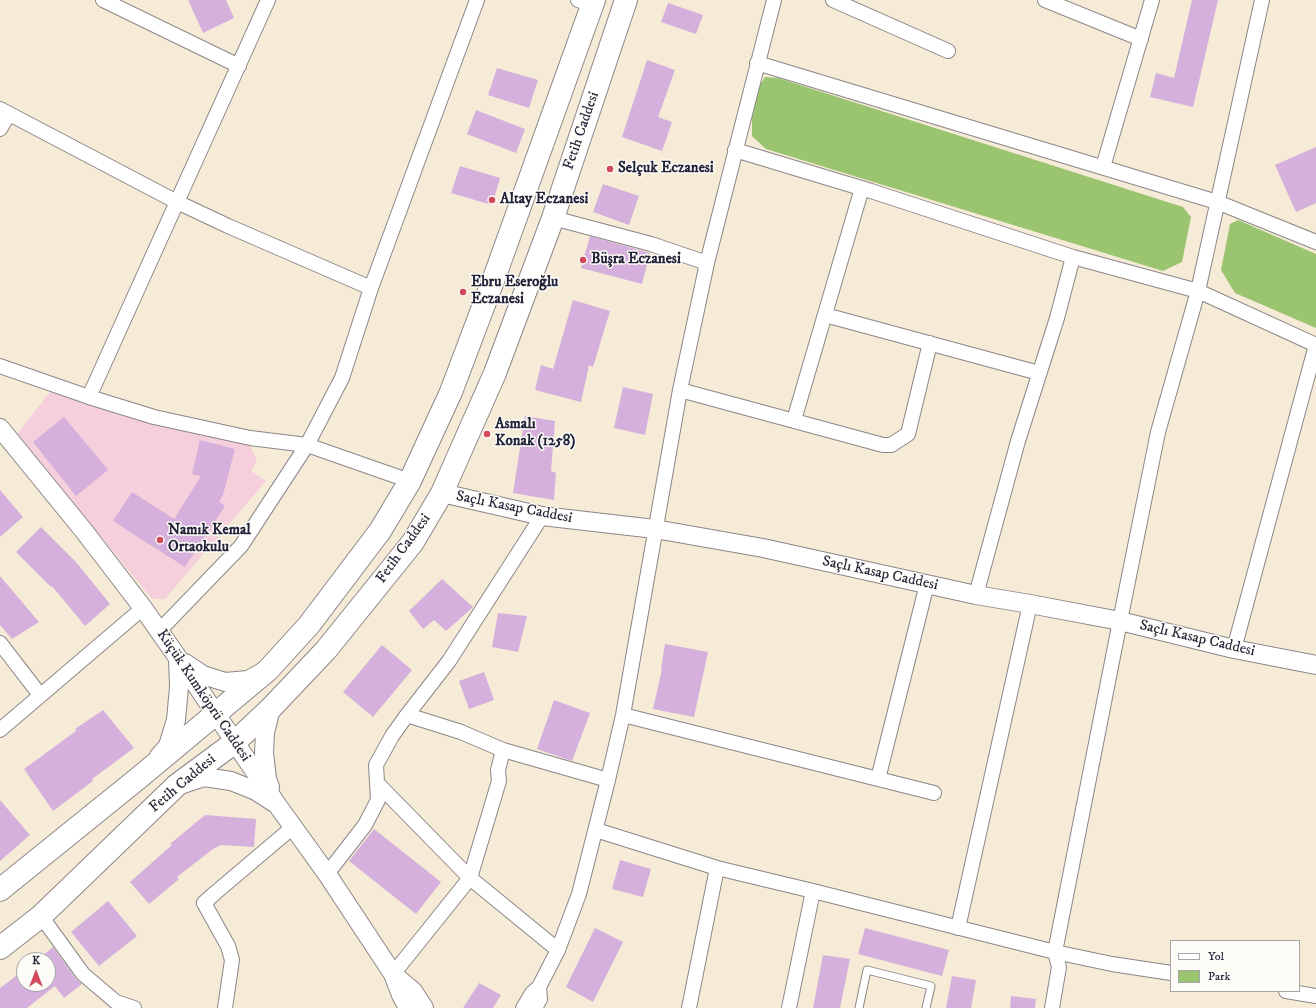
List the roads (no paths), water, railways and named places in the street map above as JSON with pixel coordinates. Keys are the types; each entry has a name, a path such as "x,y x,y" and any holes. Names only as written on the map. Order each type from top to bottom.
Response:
{"main road":[{"name":"Fetih Caddesi","path":"0,948 41,916 177,785 235,742 271,708 326,650 413,542 442,494 495,373 553,218 626,0"},
{"name":"Fetih Caddesi","path":"0,890 141,776 268,670 309,624 380,531 410,481 451,392 497,270 588,2"}],"street":[{"path":"103,0 239,66"},
{"path":"89,397 268,0"},
{"path":"159,631 241,546 307,444 342,378 371,288 477,0"},
{"path":"535,1008 540,999 540,987 558,950 579,894 608,780 623,715 680,390 707,263 774,0"},
{"path":"833,0 948,51"},
{"path":"1045,0 1141,40"},
{"path":"1103,167 1152,0"},
{"path":"1052,1008 1059,967 1055,952 1158,432 1198,291 1262,0"},
{"path":"757,63 1217,202 1316,242"},
{"path":"0,129 4,111 177,202 228,226 371,288"},
{"path":"735,150 862,188 1073,257 1198,291 1316,345 1234,649"},
{"path":"794,420 862,188"},
{"path":"553,218 651,244 707,263"},
{"path":"976,594 1018,441 1057,318 1073,257"},
{"path":"825,315 1039,373"},
{"path":"680,390 883,445 891,445 908,434 930,343"},
{"path":"0,366 89,397 154,417 250,438 307,444 410,481"},
{"name":"Küçük Kumköprü Caddesi","path":"0,428 84,531 143,608 278,806 327,874 393,974"},
{"name":"Saçlı Kasap Caddesi","path":"442,494 542,516 655,529 763,548 927,584 1120,621 1234,649 1316,665"},
{"path":"327,874 365,825 378,800 376,765 392,736 449,661 542,516"},
{"path":"878,779 927,584"},
{"path":"958,928 1030,604"},
{"path":"0,730 143,608"},
{"path":"0,643 40,695"},
{"path":"178,658 204,675 225,682 248,680 268,670"},
{"path":"141,776 168,746 176,720 178,658"},
{"path":"271,708 265,733 264,753 267,779 278,806"},
{"path":"408,715 461,732 504,750 608,780"},
{"path":"623,715 724,739 934,793"},
{"path":"393,974 470,878 499,781 498,770 504,750"},
{"path":"177,785 204,778 231,781 256,791 278,806"},
{"path":"377,783 470,878 558,950"},
{"path":"225,1008 232,960 228,946 204,903 293,827"},
{"path":"596,830 717,868 958,928 1055,952 1112,964 1170,973"},
{"path":"689,1008 717,868"},
{"path":"789,1008 813,891"},
{"path":"41,916 83,974 116,1002 134,1008"},
{"path":"393,974 408,1008"},
{"path":"393,974 413,991 424,1008"},
{"path":"523,1008 532,993 540,987"},
{"path":"1292,992 1316,996 1315,1008"}],"lane":[{"path":"859,1008 867,970 931,986 926,1008"}],"place":[{"name":"Selçuk Eczanesi","path":"610,169"},
{"name":"Altay Eczanesi","path":"492,200"},
{"name":"Büşra Eczanesi","path":"583,260"},
{"name":"Ebru Eseroğlu Eczanesi","path":"463,292"},
{"name":"Asmalı Konak (1258)","path":"487,434"},
{"name":"Namık Kemal Ortaokulu","path":"160,540"}]}
